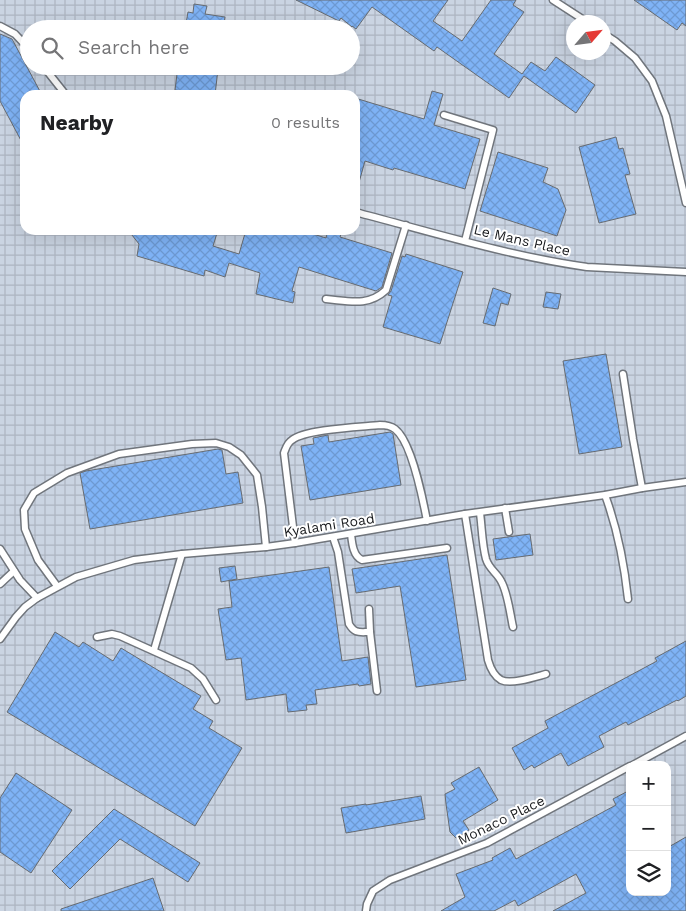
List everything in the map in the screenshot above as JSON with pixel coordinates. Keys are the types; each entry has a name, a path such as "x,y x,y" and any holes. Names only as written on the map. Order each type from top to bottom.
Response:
{"lane":[{"path":"553,0 576,15"},
{"path":"0,26 15,34 20,39"},
{"path":"611,38 635,58 652,81 666,116 686,204"},
{"path":"50,75 62,90"},
{"path":"444,115 492,130 465,241"},
{"name":"Le Mans Place","path":"360,213 465,241 572,265 686,272"},
{"path":"326,299 360,302 374,299 383,293 386,290 406,225"},
{"path":"624,374 632,439 642,488"},
{"path":"295,543 284,453 291,440 306,434 380,425 394,428 406,443 420,484 427,522"},
{"path":"57,586 38,560 25,529 24,510 34,493 67,473 119,454 192,444 216,443 229,447 241,454 257,475 266,547"},
{"name":"Kyalami Road","path":"0,639 24,607 57,586 76,577 134,560 295,543 465,514 686,482"},
{"path":"605,495 621,547 628,599"},
{"path":"505,508 508,532"},
{"path":"480,513 486,559 505,589 512,627"},
{"path":"465,514 491,669 502,681 512,682 546,674"},
{"path":"351,534 356,556 362,560 447,548"},
{"path":"333,537 338,552 349,624 356,632 370,632"},
{"path":"0,549 20,580 37,598"},
{"path":"154,650 182,554"},
{"path":"0,584 14,571"},
{"path":"369,609 377,691"},
{"path":"97,637 112,634 120,636 191,668 203,679 216,700"},
{"name":"Monaco Place","path":"640,761 686,736"},
{"name":"Monaco Place","path":"366,911 373,891 390,880 487,843 626,769"}],"shaded area":[{"path":"0,0 686,0 686,911 0,911"}],"building":[{"path":"296,0 448,0 433,21 462,41 491,0 516,0 513,5 524,12 494,54 522,74 531,62 545,71 556,57 595,85 576,113 524,76 509,98 437,47 434,51 372,7 360,24 360,20 343,20 341,18 337,20"},
{"path":"634,0 686,0 686,26 682,23 677,30"},
{"path":"194,4 207,6 205,14 225,17 224,20 187,20 188,12 193,13"},
{"path":"0,34 12,39 20,54 20,75 31,75 39,90 20,90 20,139 0,101"},
{"path":"177,75 217,75 216,90 175,90"},
{"path":"432,91 443,94 434,125 480,139 465,189 365,161 360,179 360,100 424,119"},
{"path":"616,137 619,149 623,148 630,174 625,175 636,214 599,223 579,147"},
{"path":"498,152 548,168 543,182 558,189 566,210 557,236 480,211"},
{"path":"132,235 216,235 213,246 239,254 245,235 316,235 326,238 327,235 341,235 340,237 392,253 382,287 376,291 299,267 292,291 295,292 293,303 256,294 260,273 229,263 225,277 205,270 204,276 137,256 139,244"},
{"path":"406,254 463,272 440,344 383,327 392,296 388,295 402,256 405,257"},
{"path":"493,288 511,294 508,305 501,303 495,326 483,323"},
{"path":"546,292 561,294 558,309 543,307"},
{"path":"606,354 622,447 579,454 563,361"},
{"path":"390,432 393,434 401,485 310,500 301,446 314,444 313,438 328,435 329,442"},
{"path":"218,449 222,450 226,474 238,472 243,503 90,529 80,473"},
{"path":"530,534 533,555 496,560 493,539"},
{"path":"447,555 466,680 416,687 400,586 356,593 352,569"},
{"path":"235,566 237,579 221,582 219,568"},
{"path":"329,567 342,661 368,657 371,684 315,690 317,704 306,705 307,710 288,712 286,694 246,700 241,658 226,660 218,609 232,607 229,581"},
{"path":"55,632 79,647 83,642 113,661 121,648 201,696 193,709 213,721 209,728 242,748 195,826 7,712"},
{"path":"686,641 686,696 628,725 626,722 599,736 604,747 568,766 561,753 534,768 532,765 524,770 512,748 548,728 545,721 657,661 655,658"},
{"path":"479,767 498,800 463,821 469,830 456,838 450,832 445,794 455,789 451,783"},
{"path":"16,773 72,810 31,873 0,852 0,798"},
{"path":"626,792 626,896 671,896 671,846 686,837 686,911 553,911 586,893 576,874 518,906 515,900 494,911 441,911 465,897 456,874 493,860 492,858 510,848 516,859 616,805 613,799"},
{"path":"421,796 425,819 346,833 341,808"},
{"path":"114,809 200,863 188,882 120,839 70,889 52,871"},
{"path":"153,878 164,911 61,911 61,909"}]}
